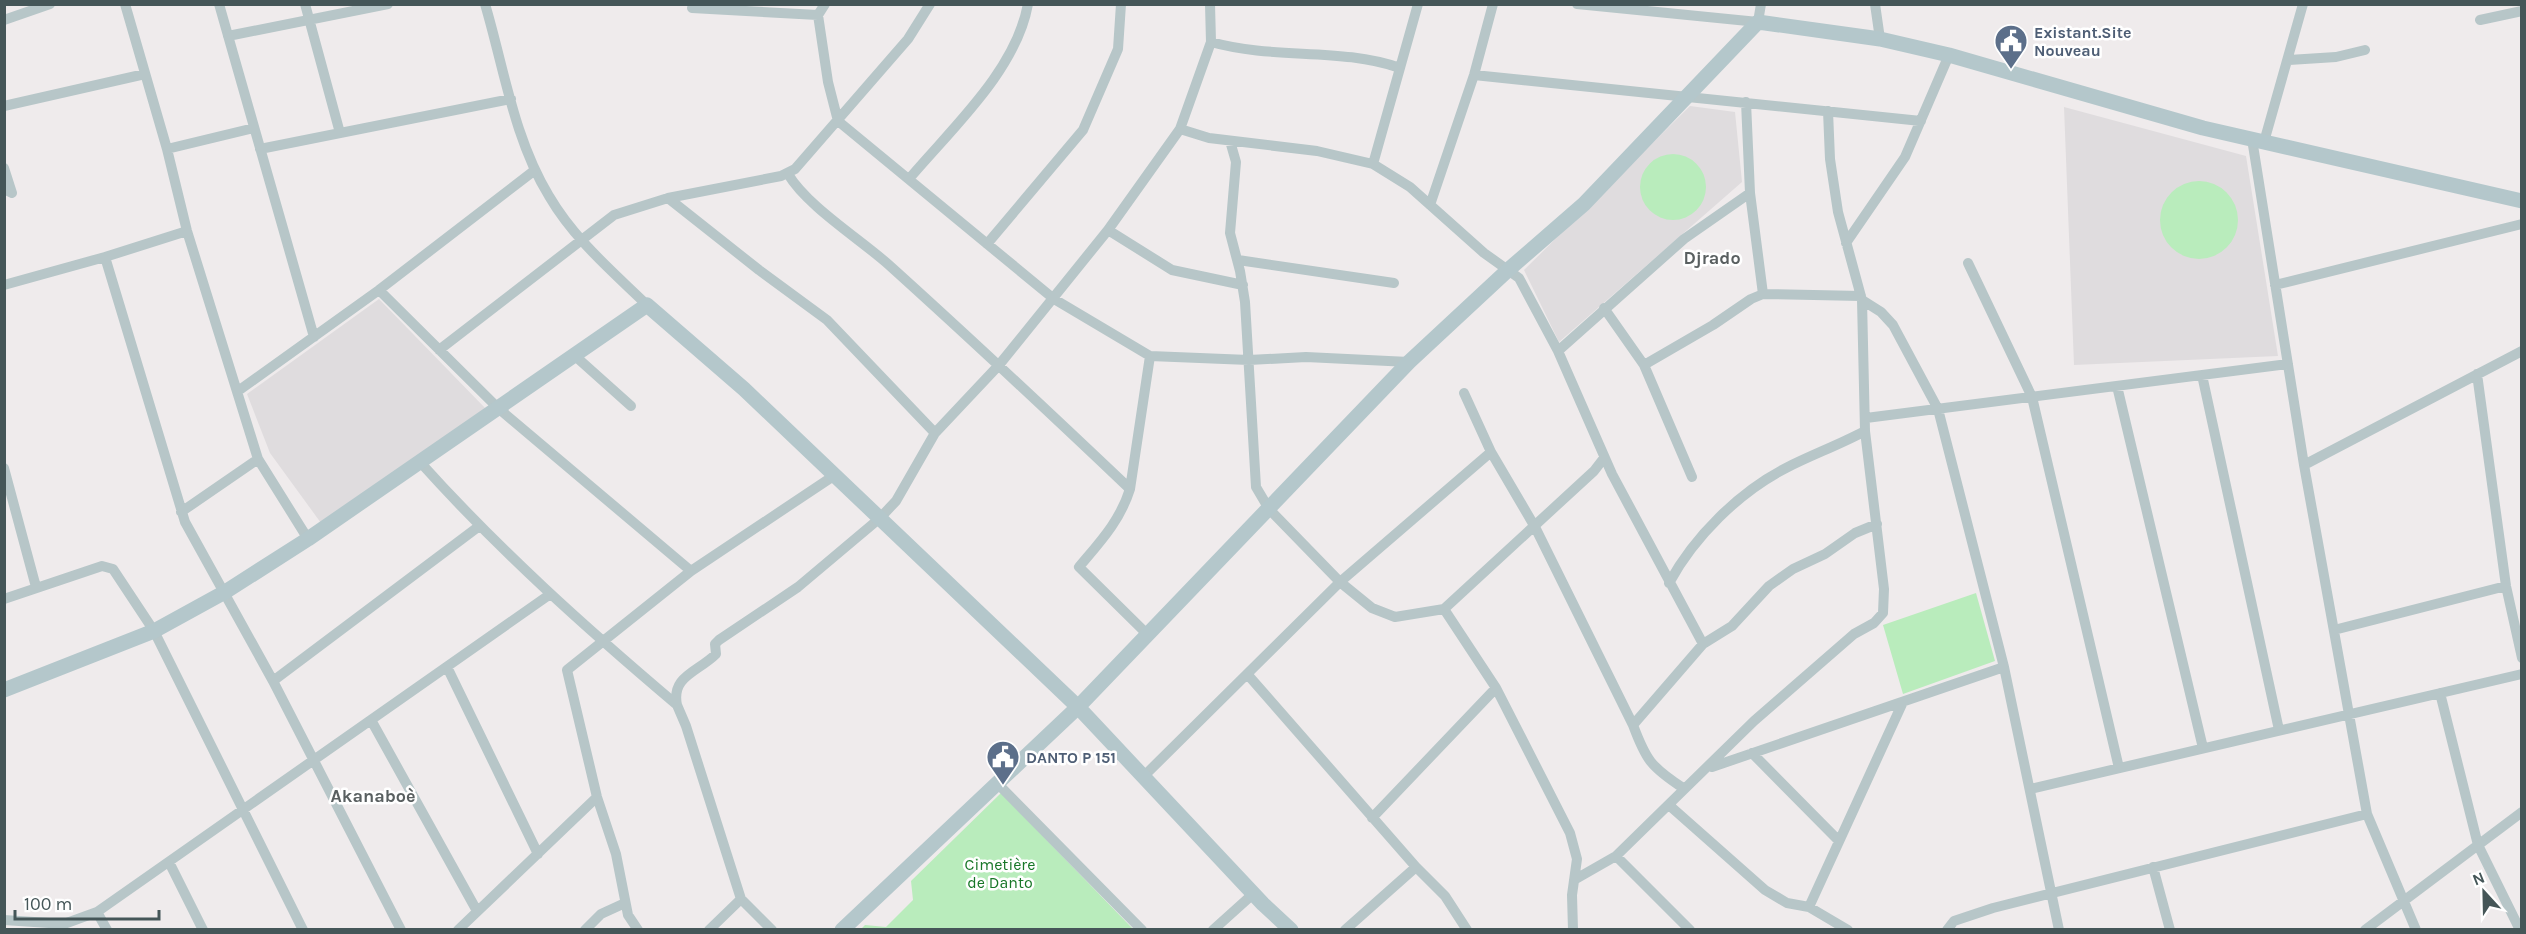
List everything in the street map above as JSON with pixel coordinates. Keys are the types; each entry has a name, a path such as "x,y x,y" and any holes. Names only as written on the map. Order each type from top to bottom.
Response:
{"street":[{"path":"4,20 50,4"},
{"path":"124,4 167,149 186,231 258,459 308,539"},
{"path":"219,4 314,337"},
{"path":"305,4 340,133"},
{"path":"228,36 388,4"},
{"path":"485,4 511,99 535,170 548,196 581,241 647,305 744,389 1078,707 1253,894 1291,930"},
{"path":"825,4 818,15 828,82 838,121 1053,299 1150,356 1249,360 1306,357 1409,362"},
{"path":"439,350 614,215 668,198 788,174 795,170 908,39 930,4"},
{"path":"909,179 1001,70 1017,39 1028,4"},
{"path":"987,244 1083,130 1118,49 1121,4"},
{"path":"772,930 741,899 686,726 677,705 676,687 682,679 716,654 716,644 719,640 798,587 880,518 896,501 935,433 999,365 1108,230 1180,129 1212,42 1210,4"},
{"path":"1373,164 1418,4"},
{"path":"1430,205 1474,75 1493,4"},
{"path":"1577,4 1758,22 1881,39 1949,55 2149,114 2522,201"},
{"path":"842,930 1078,707 1409,362 1508,270 1584,204 1758,22 1761,4"},
{"path":"1875,4 1881,39"},
{"path":"2303,4 2289,60 2258,140 2275,285 2304,465 2367,814 2416,930"},
{"path":"692,8 818,15"},
{"path":"2480,20 2522,11"},
{"path":"1212,42 1263,53 1380,61 1400,68"},
{"path":"2289,60 2336,57 2365,50"},
{"path":"1846,243 1894,174 1921,121 1949,55"},
{"path":"4,106 145,74"},
{"path":"1474,75 1921,121"},
{"path":"260,149 511,99"},
{"path":"1746,102 1750,193 1763,294"},
{"path":"1574,880 1616,856 1670,806 1683,789 1709,768 1754,721 1854,634 1874,623 1882,613 1885,602 1865,431 1862,298 1833,187 1828,111"},
{"path":"167,149 255,128"},
{"path":"1180,129 1230,141 1317,151 1373,164 1395,175 1484,253 1525,285 1558,351 1604,458 1703,644"},
{"path":"1230,141 1236,162 1229,221 1243,285 1256,487 1269,509 1340,582 1372,608 1387,615 1413,616 1444,609 1535,527 1594,471 1604,458"},
{"path":"1236,162 1252,142"},
{"path":"4,168 12,193 4,189"},
{"path":"238,391 379,290 535,170"},
{"path":"788,174 802,194 868,247 999,365 1131,489"},
{"path":"1558,351 1684,239 1750,193"},
{"path":"668,198 827,320 935,433"},
{"path":"2275,285 2522,224"},
{"path":"1108,230 1172,270 1243,285"},
{"path":"4,285 105,257 186,231"},
{"path":"105,257 181,512 273,681 400,930"},
{"path":"1238,260 1394,283"},
{"path":"1968,263 2031,397 2120,768"},
{"path":"379,290 498,408 691,571"},
{"path":"1644,365 1698,334 1751,298 1763,294 1862,298 1881,312 1893,325 1938,409 2004,667 2059,930"},
{"path":"4,690 154,631 225,592 308,539 647,305"},
{"path":"1604,308 1644,365 1692,477"},
{"path":"2304,465 2522,351"},
{"path":"574,355 631,405"},
{"path":"1147,634 1079,567 1118,519 1131,489 1150,356"},
{"path":"1866,418 2288,364"},
{"path":"2477,374 2506,586 2522,658"},
{"path":"2202,375 2279,730"},
{"path":"2117,386 2203,748"},
{"path":"1464,393 1491,452 1535,527 1633,724 1644,755 1653,766 1683,789"},
{"path":"1669,583 1679,564 1712,525 1757,486 1786,468 1865,431"},
{"path":"1143,777 1340,582 1491,452"},
{"path":"181,512 258,459"},
{"path":"420,462 478,527 549,595 677,705"},
{"path":"4,468 36,587"},
{"path":"1594,471 1612,474"},
{"path":"638,930 632,923 625,903 616,854 597,797 566,676 569,668 691,571 835,475"},
{"path":"1633,724 1703,644 1732,626 1769,586 1793,569 1825,554 1855,533 1876,524"},
{"path":"273,681 478,527"},
{"path":"1660,566 1679,564"},
{"path":"4,599 102,566 110,567 154,631 303,930"},
{"path":"2334,630 2506,586"},
{"path":"4,921 64,924 97,912 549,595"},
{"path":"1444,609 1496,688 1570,833 1576,859 1572,895 1573,930"},
{"path":"447,667 538,854"},
{"path":"1709,768 2004,667"},
{"path":"2030,789 2522,674"},
{"path":"1248,675 1372,818 1445,896 1467,930"},
{"path":"1372,818 1496,688"},
{"path":"2440,693 2478,845 2520,930"},
{"path":"1809,907 1903,702"},
{"path":"371,720 477,911"},
{"path":"1752,753 1839,841"},
{"path":"998,783 1142,930"},
{"path":"458,930 597,797"},
{"path":"1670,806 1765,890 1787,903 1809,907 1848,930"},
{"path":"2365,930 2522,812"},
{"path":"1947,930 1954,921 2050,893 2367,814"},
{"path":"1616,856 1690,930"},
{"path":"169,862 203,930"},
{"path":"1345,930 1416,867"},
{"path":"2153,867 2170,930"},
{"path":"1213,930 1253,894"},
{"path":"709,930 741,899"},
{"path":"585,930 606,911 625,903"},
{"path":"97,912 107,930"},
{"path":"4,921 9,930"}],"shaded area":[{"path":"1690,106 1735,112 1742,182 1559,342 1524,270"},
{"path":"2064,107 2246,156 2278,356 2074,365"},
{"path":"379,299 486,409 321,523 270,453 247,394"}],"green space":[{"path":"1673,154 1686,157 1696,164 1703,174 1706,187 1703,200 1696,210 1686,217 1673,220 1660,217 1650,210 1643,200 1640,187 1643,174 1650,164 1660,157"},
{"path":"2199,181 2214,184 2227,192 2235,205 2238,220 2235,235 2227,248 2214,256 2199,259 2184,256 2171,248 2163,235 2160,220 2163,205 2171,192 2184,184"},
{"path":"1976,593 1995,661 1903,694 1883,625"},
{"name":"Cimetière de Danto","path":"1001,793 1133,929 860,930 865,925 886,927 913,900 911,881"}],"place":[{"name":"Existant.Site Nouveau","path":"2011,70"},
{"name":"DANTO P 151","path":"1003,786"}],"district":[{"name":"Djrado","path":"1712,258"},
{"name":"Akanaboè","path":"373,796"}]}
